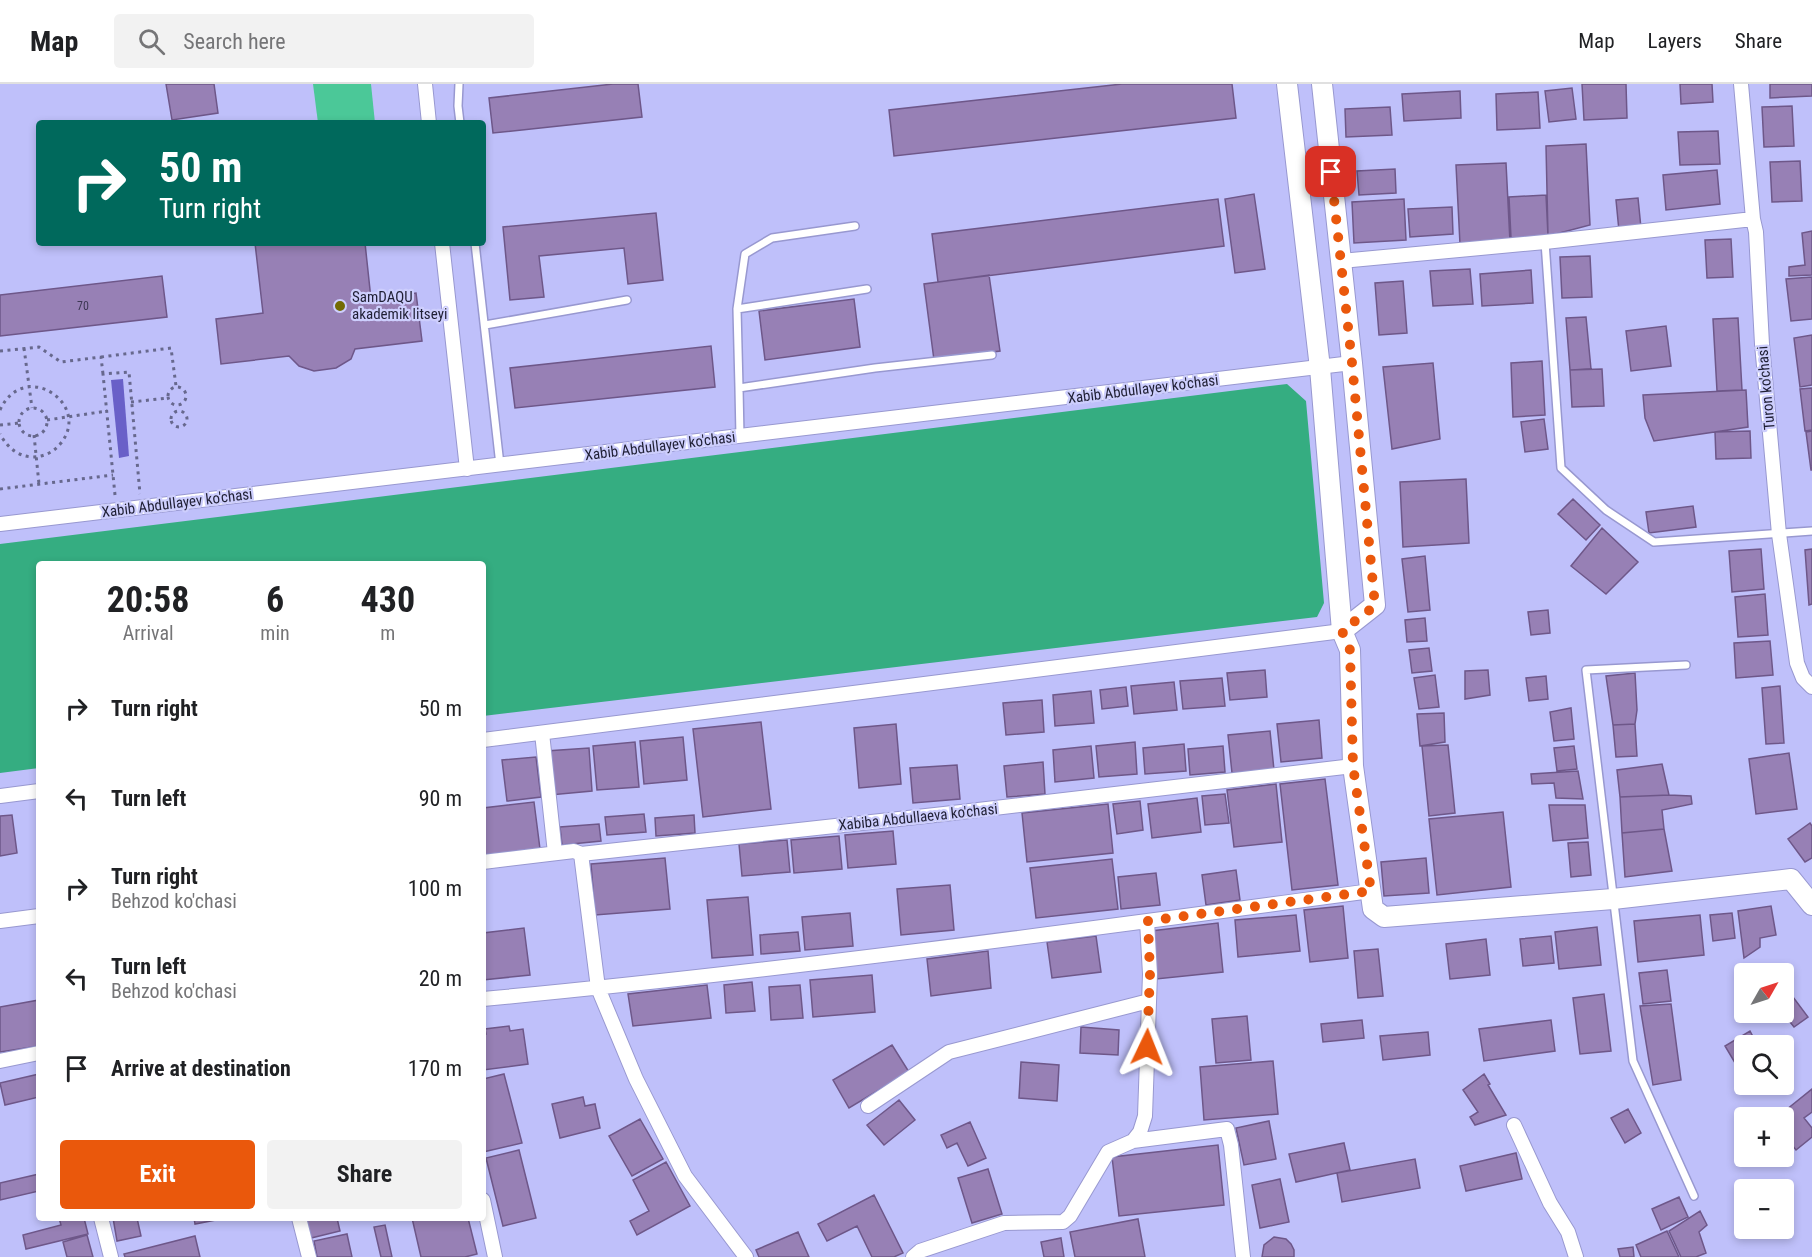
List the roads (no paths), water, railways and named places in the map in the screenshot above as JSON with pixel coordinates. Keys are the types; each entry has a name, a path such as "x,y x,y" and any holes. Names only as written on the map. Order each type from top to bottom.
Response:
{"street":[{"path":"425,84 429,120"},
{"path":"1287,84 1320,368 1342,631 1350,650 1353,766 1373,909 1384,917 1613,899 1791,879 1812,905"},
{"path":"486,740 1342,631 1375,606 1322,84"},
{"name":"Turon ko'chasi","path":"1741,84 1756,232 1762,344 1779,534 1797,663 1803,678 1812,687"},
{"path":"1341,261 1754,219"},
{"path":"442,246 467,469"},
{"name":"Xabib Abdullayev ko'chasi","path":"0,524 1352,363"},
{"path":"542,733 555,853"},
{"name":"Xabiba Abdullaeva ko'chasi","path":"486,862 574,851 581,854 944,814 1353,766"},
{"path":"0,796 36,791"},
{"path":"581,854 598,988 636,1079 685,1176 746,1257"},
{"path":"486,999 854,959 1371,891"},
{"path":"0,921 36,916"},
{"path":"1133,1141 1140,1132 1145,1116 1149,1001 1148,921"},
{"path":"868,1106 949,1052 1149,1001"},
{"path":"0,1061 36,1054"},
{"path":"1514,1125 1550,1203 1568,1232 1576,1257"},
{"path":"913,1257 920,1251 1004,1223 1063,1221 1070,1216 1108,1152 1133,1141 1227,1129 1231,1145 1243,1257"},
{"path":"486,1214 495,1257"},
{"path":"102,1221 111,1257"},
{"path":"300,1221 309,1257"}],"lane":[{"path":"459,84 460,120"},
{"path":"740,437 737,309 745,254 772,238 855,226"},
{"path":"1545,242 1561,468 1606,510 1654,542 1812,531"},
{"path":"475,246 500,465"},
{"path":"737,309 867,289"},
{"path":"485,325 627,300"},
{"path":"739,388 875,368 992,356"},
{"path":"1686,665 1586,670 1633,1061 1694,1196"}],"place":[{"name":"SamDAQU akademik litseyi","path":"340,306"}]}
